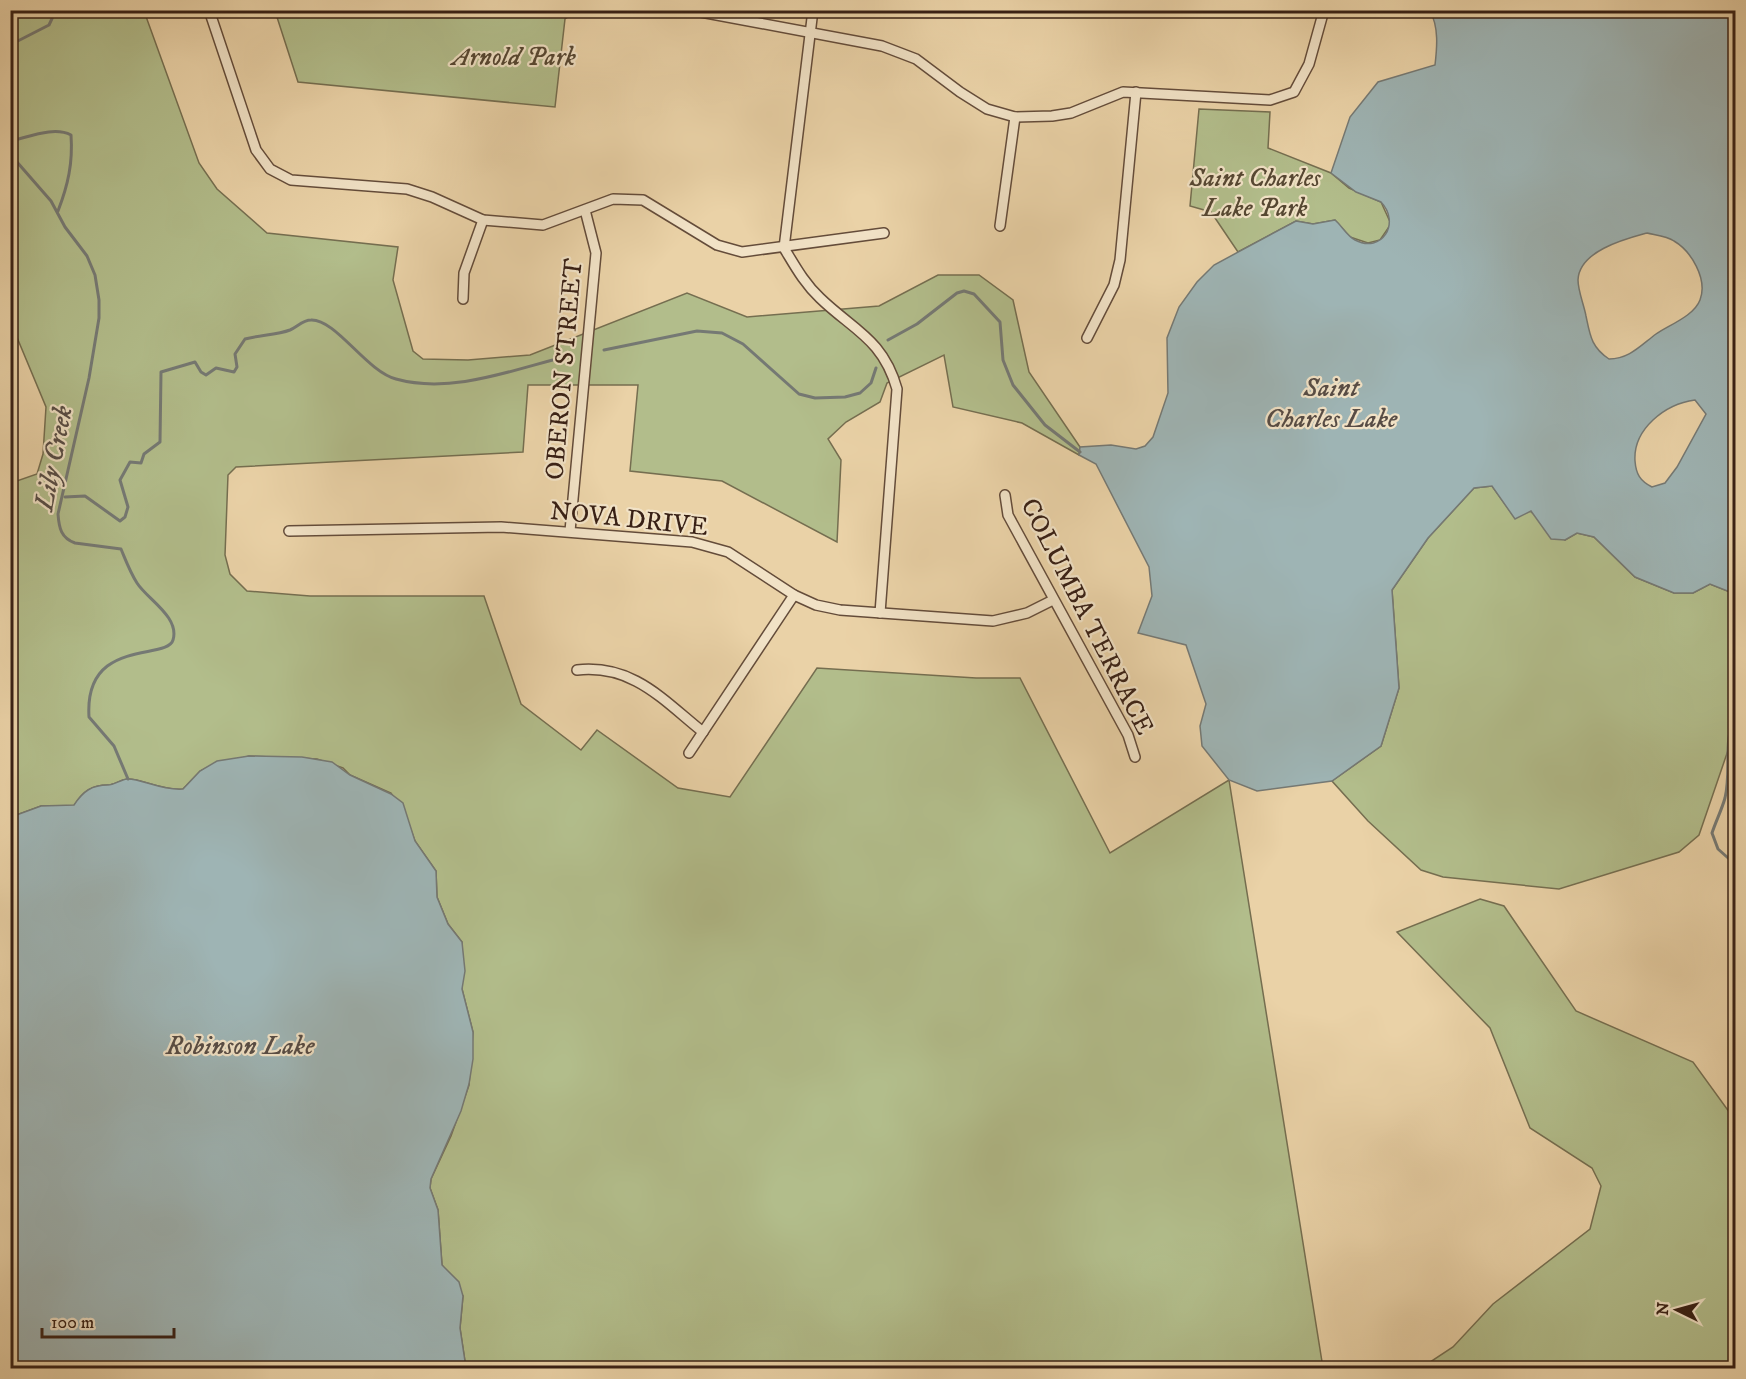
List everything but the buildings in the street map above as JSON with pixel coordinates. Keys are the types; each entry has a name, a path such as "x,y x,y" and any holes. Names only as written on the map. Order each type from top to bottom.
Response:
{"street":[{"path":"209,10 256,150 272,170 283,177 300,182 407,189 432,197 483,220 543,225 613,199 644,200 717,245 742,252 884,233"},
{"path":"690,10 882,46 916,59 987,109 1015,117 1052,116 1071,112 1123,92 1270,100 1294,92 1309,64 1324,10"},
{"path":"813,10 784,248 808,286 871,341 892,371 897,389 880,613"},
{"path":"1088,338 1114,285 1120,260 1136,92"},
{"path":"1000,226 1015,117"},
{"name":"OBERON STREET","path":"570,531 596,253 585,210"},
{"path":"463,299 465,273 483,220"},
{"name":"COLUMBA TERRACE","path":"1005,495 1008,515 1128,735 1135,757"},
{"name":"NOVA DRIVE","path":"288,531 495,527 672,540 711,546 737,557 794,596 827,608 880,613 1004,620 1028,613 1053,600"},
{"path":"689,753 794,596"},
{"path":"578,670 599,668 618,672 637,680 703,732"}],"green space":[{"path":"11,10 144,11 199,163 217,189 267,233 398,247 393,280 413,351 423,359 468,360 530,355 687,293 747,317 879,306 938,275 979,275 1013,300 1029,372 1080,447 1079,455 1022,423 953,407 944,355 887,383 880,402 846,422 828,439 841,460 837,542 722,481 630,471 638,385 528,385 523,452 236,467 228,475 225,555 230,574 247,591 310,596 484,596 521,704 581,750 597,730 678,788 730,797 817,668 976,678 1020,678 1110,853 1229,780 1323,1368 466,1368 460,1328 463,1296 442,1265 438,1210 430,1188 431,1179 451,1136 469,1085 473,1032 462,989 462,942 448,924 437,897 436,871 415,841 406,816 391,793 350,775 343,768 317,759 249,756 200,771 183,789 167,788 127,779 93,788 84,793 74,806 41,806 11,817 11,483 37,474 43,454 46,407 11,323"},
{"name":"Arnold Park","path":"275,11 577,11 565,19 555,107 298,82"},
{"name":"Saint Charles Lake Park","path":"1199,109 1270,112 1268,148 1331,173 1349,188 1381,202 1391,224 1380,240 1368,243 1350,237 1335,220 1313,224 1296,221 1238,252 1211,212 1190,206"},
{"path":"1492,486 1515,518 1530,511 1565,540 1577,533 1594,537 1635,577 1674,593 1693,593 1710,584 1735,594 1735,730 1699,835 1679,852 1559,889 1443,877 1421,870 1368,821 1332,781 1381,746 1399,688 1392,590 1428,538 1474,488"},
{"path":"1480,899 1504,906 1576,1011 1693,1062 1735,1120 1735,1368 1421,1368 1453,1347 1493,1304 1590,1229 1601,1186 1592,1168 1530,1128 1490,1028 1397,932"}],"water":[{"name":"Saint Charles Lake","path":"1430,11 1633,11 1645,15 1735,11 1735,594 1710,584 1693,593 1674,593 1635,577 1594,537 1577,533 1565,540 1551,539 1531,511 1515,519 1492,486 1474,488 1428,538 1392,590 1399,688 1381,746 1332,781 1257,791 1229,780 1202,746 1200,726 1206,704 1186,645 1138,633 1152,596 1149,567 1096,464 1079,455 1080,447 1111,445 1136,449 1145,446 1153,437 1168,393 1167,338 1179,307 1197,282 1214,265 1296,221 1313,224 1335,220 1352,238 1365,243 1380,240 1386,234 1389,219 1387,210 1381,202 1356,192 1331,173 1350,117 1378,82 1435,65 1436,31","holes":["1647,233 1671,239 1686,251 1700,275 1702,283 1700,300 1687,315 1634,351 1623,357 1609,359 1598,350 1590,335 1578,284 1580,270 1594,254 1616,243","1695,400 1706,414 1677,467 1665,483 1652,487 1639,477 1636,470 1636,449 1639,439 1645,429 1662,413 1684,402"]},
{"name":"Robinson Lake","path":"249,756 302,757 332,762 350,775 391,794 403,803 415,841 436,871 437,897 448,924 462,942 465,971 462,989 473,1032 473,1059 461,1111 431,1179 430,1188 438,1210 442,1265 459,1282 463,1296 460,1328 466,1368 11,1368 11,817 41,806 74,805 84,793 93,788 127,779 167,788 183,789 200,771 217,761"}],"waterway":[{"path":"10,45 49,25 56,10"},
{"path":"10,141 49,132 71,135 69,174 58,211"},
{"name":"Lily Creek","path":"10,154 51,201 65,227 87,256 95,275 99,300 99,318 89,378 58,514 60,528 64,535 75,543 121,549 137,583 167,616 174,632 173,640 167,646 127,656 112,663 99,674 91,692 89,717 114,746 128,779"},
{"path":"888,340 917,324 957,293 964,291 974,294 1000,322 1003,360 1013,385 1045,425 1080,452"},
{"path":"65,497 85,496 120,521 125,517 128,507 120,480 130,462 141,463 144,454 160,442 161,372 195,362 201,372 206,375 216,368 234,372 237,367 235,354 245,339 285,332 308,320 321,322 331,328 385,374 396,379 418,383 440,384 485,378 572,355"},
{"path":"604,350 697,331 722,333 743,344 799,394 815,398 845,397 860,393 871,383 876,368"},
{"path":"1736,714 1729,735 1725,798 1712,833 1718,849 1736,865"}]}
